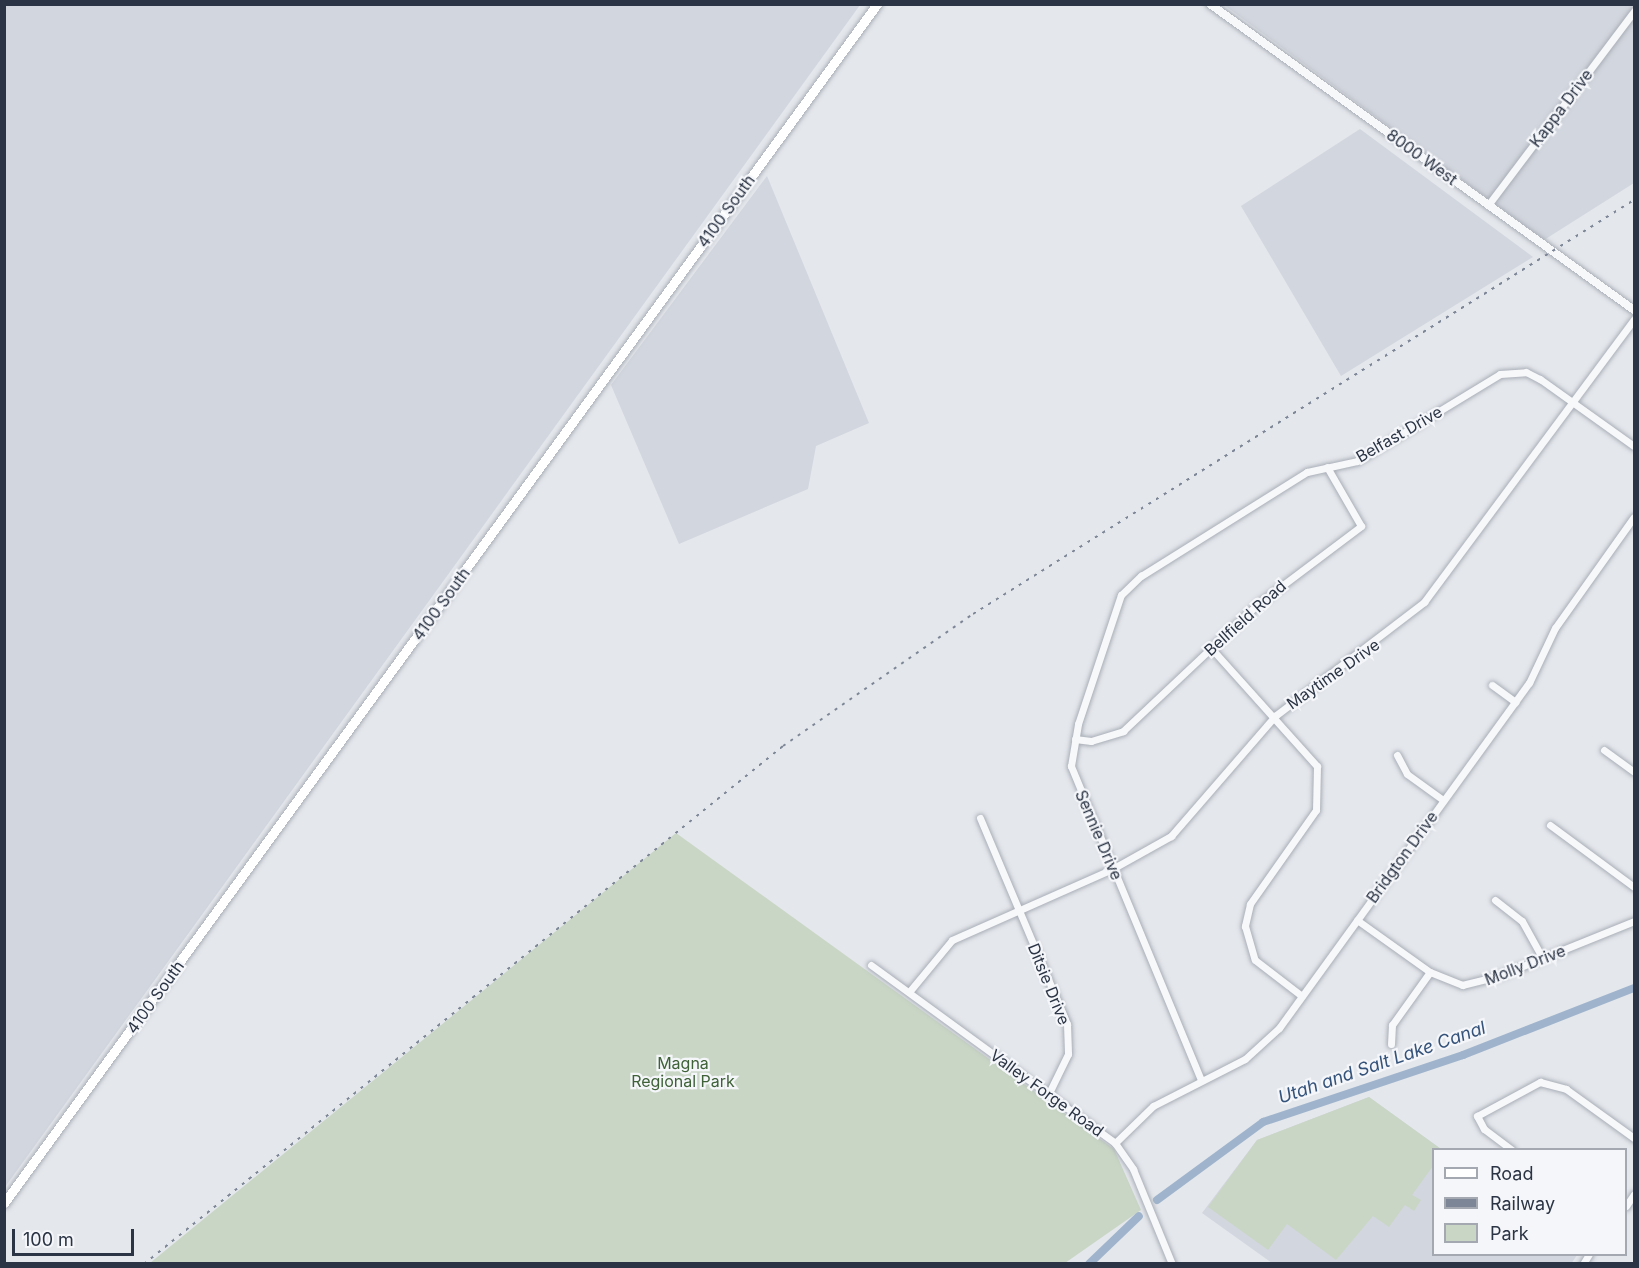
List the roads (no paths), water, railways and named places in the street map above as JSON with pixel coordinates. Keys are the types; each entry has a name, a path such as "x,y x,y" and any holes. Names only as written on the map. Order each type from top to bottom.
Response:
{"main road":[{"name":"4100 South","path":"4,1203 877,4"}],"street":[{"name":"8000 West","path":"1210,4 1635,310"},
{"name":"Kappa Drive","path":"1488,205 1635,11"},
{"name":"Maytime Drive","path":"909,992 952,940 1145,853 1190,818 1275,716 1424,602 1635,319"},
{"name":"Belfast Drive","path":"1129,586 1306,472 1357,461 1500,374 1526,372 1635,446"},
{"name":"Bellfield Road","path":"1075,739 1091,741 1123,731 1259,603 1361,526 1327,467"},
{"name":"Bridgton Drive","path":"1115,1143 1154,1106 1262,1045 1302,996 1515,702 1542,661 1555,628 1635,517"},
{"name":"Sennie Drive","path":"1129,586 1115,607 1075,739 1074,776 1201,1080"},
{"path":"1211,648 1275,716 1317,766 1320,796 1307,825 1250,904 1245,932 1255,960 1302,996"},
{"path":"1492,685 1515,702"},
{"path":"1604,750 1635,772"},
{"path":"1397,755 1407,774 1443,800"},
{"name":"Ditsie Drive","path":"980,818 1067,1024 1068,1054 1049,1094"},
{"path":"1550,825 1635,887"},
{"path":"1495,900 1522,921 1543,958"},
{"name":"Molly Drive","path":"1357,920 1430,972 1471,984 1635,921"},
{"name":"Valley Forge Road","path":"871,964 1115,1143 1133,1168 1145,1203 1172,1263"},
{"path":"1391,1044 1392,1025 1430,972"},
{"path":"1511,1148 1484,1129 1477,1116 1509,1094 1550,1082 1635,1138"}],"waterway":[{"name":"Utah and Salt Lake Canal","path":"1157,1200 1263,1122 1463,1055 1634,988"},
{"name":"Utah and Salt Lake Canal","path":"1089,1264 1139,1216"}],"railway":[{"path":"144,1264 783,746 973,614 1634,200"}],"park label":[{"name":"Magna Regional Park","path":"683,1072"}]}
